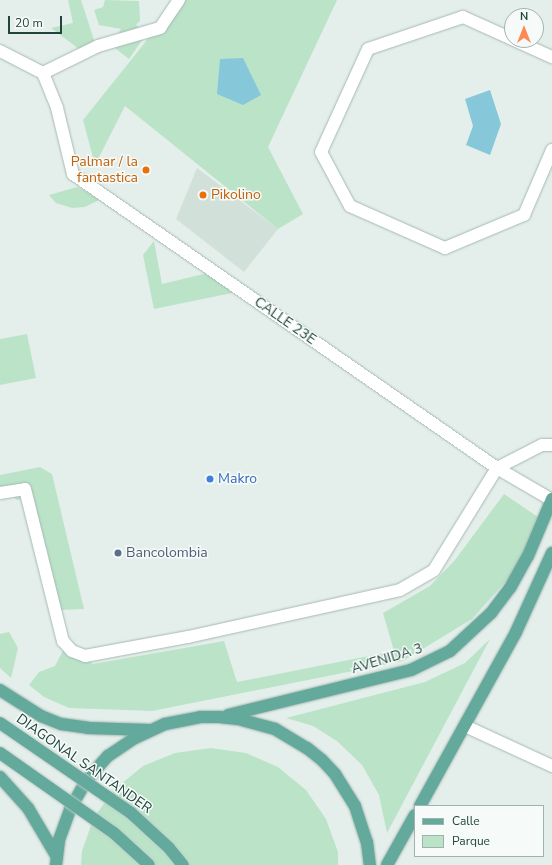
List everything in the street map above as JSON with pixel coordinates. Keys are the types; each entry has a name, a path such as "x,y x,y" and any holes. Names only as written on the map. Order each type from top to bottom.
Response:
{"main road":[{"name":"AVENIDA 3","path":"219,717 386,677 422,666 450,651 491,613 510,588 528,556 552,499"},
{"path":"421,805 516,632 552,553"},
{"path":"0,690 41,716 61,724 88,728 150,730"},
{"path":"56,861 70,809 86,781 108,756 150,730 181,720 219,717 238,719 275,729 307,748 322,760 335,774 355,806 367,842 370,865"},
{"name":"DIAGONAL SANTANDER","path":"0,723 131,813 169,848 183,865"},
{"path":"0,753 114,833 149,865"},
{"path":"0,777 28,808 56,861"},
{"path":"387,865 414,817"}],"street":[{"path":"0,51 43,73 98,46 160,28 179,0"},
{"path":"504,35 463,17 368,49 321,152 350,206 445,248 524,215 552,150"},
{"path":"532,48 552,57"},
{"name":"CALLE 23E","path":"43,73 58,108 73,174 497,468 552,499"},
{"path":"0,493 24,489 63,641 72,651 85,656 196,635 400,590 434,570 497,468 542,445 552,445"},
{"path":"465,726 552,766"}],"shaded area":[{"path":"197,168 278,229 244,272 176,219"}],"green space":[{"path":"68,0 81,0 96,46 87,55 51,28 73,23"},
{"path":"105,0 139,1 140,21 136,25 147,33 129,59 111,45 121,29 99,25 94,10 103,7"},
{"path":"179,0 337,0 268,147 303,214 278,229 125,106 95,165 83,120"},
{"path":"77,187 101,199 85,207 72,208 56,203 49,195"},
{"path":"154,241 162,284 212,272 240,287 232,293 154,309 143,255"},
{"path":"27,334 36,378 0,385 0,339"},
{"path":"40,467 52,474 84,609 59,610 32,498 17,500 0,487 0,475"},
{"path":"504,494 541,519 517,569 472,619 403,661 152,711 69,708 44,697 29,685 39,672 55,666 67,643 93,664 224,641 237,682 394,651 383,613 430,586 455,560"},
{"path":"9,632 18,648 11,678 0,668 0,634"},
{"path":"490,639 387,833 379,795 362,765 337,741 313,726 286,718 425,682 465,663"},
{"path":"211,748 246,753 278,767 306,790 326,819 338,852 338,865 81,865 82,851 94,817 115,789 143,766 175,753"}],"water":[{"path":"243,58 261,95 243,105 217,94 220,59"},
{"path":"490,90 501,124 490,155 466,145 473,126 465,99"}],"place":[{"name":"Palmar / la fantastica","path":"146,170"},
{"name":"Pikolino","path":"203,195"},
{"name":"Makro","path":"210,479"},
{"name":"Bancolombia","path":"118,553"}]}
